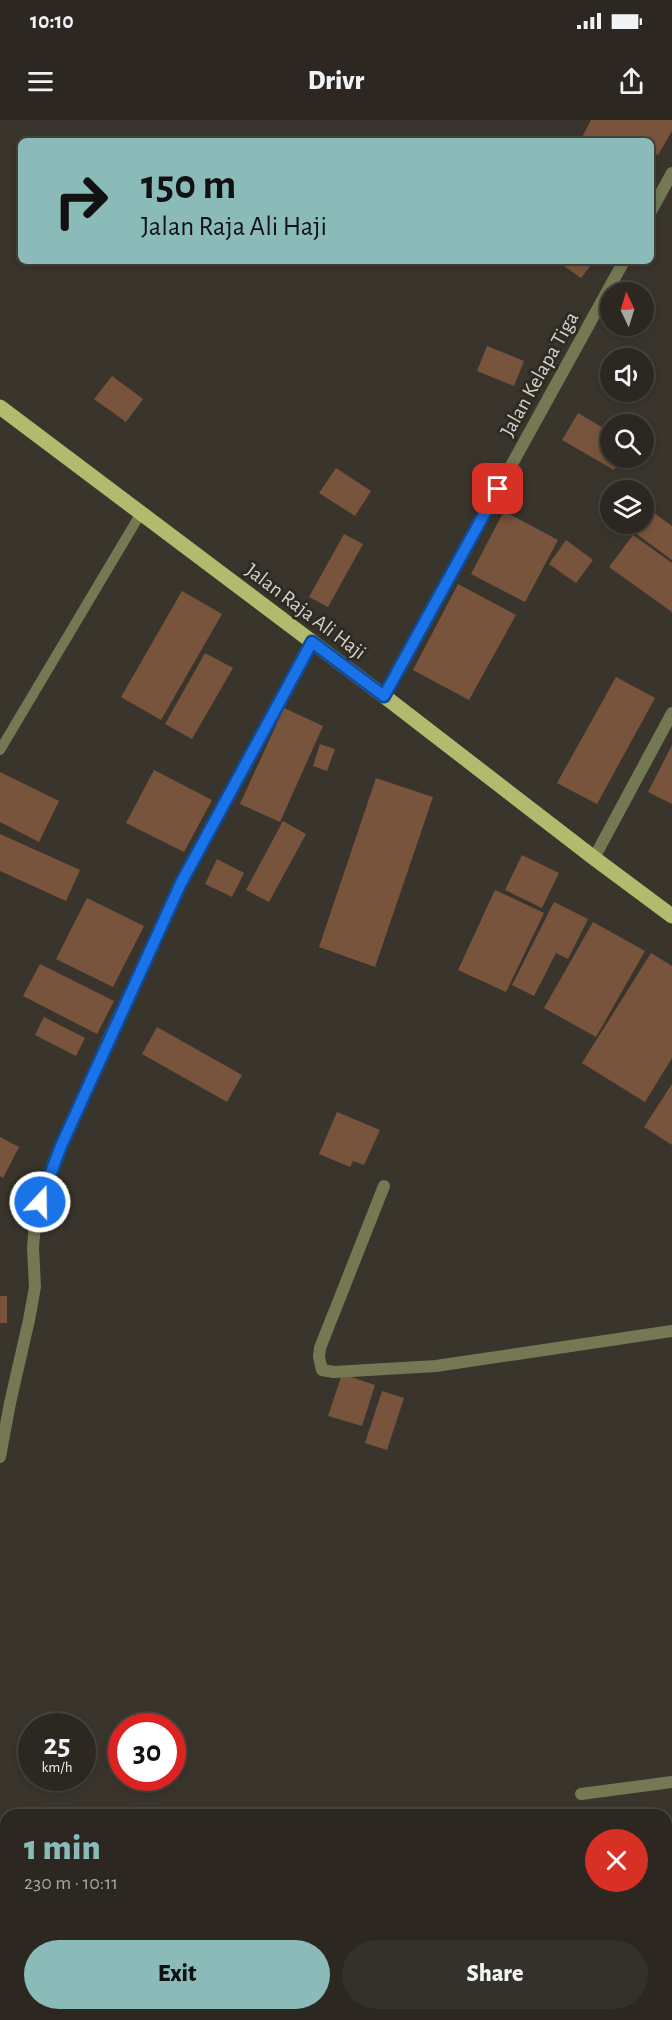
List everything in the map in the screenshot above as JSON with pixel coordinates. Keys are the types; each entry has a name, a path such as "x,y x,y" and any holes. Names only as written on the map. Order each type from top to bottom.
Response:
{"main road":[{"name":"Jalan Raja Ali Haji","path":"0,407 672,916"}],"street":[{"path":"654,206 672,173"},
{"name":"Jalan Kelapa Tiga","path":"384,696 622,264"},
{"path":"0,1457 34,1287 35,1224 50,1174 181,883 312,642"},
{"path":"594,858 672,713"},
{"path":"384,1186 320,1348 319,1357 322,1370 334,1372 436,1366 672,1330"},
{"path":"582,1794 672,1782"}],"lane":[{"path":"0,750 141,513"}],"building":[{"path":"591,120 672,120 672,131 658,155 654,153 654,138 582,138"},
{"path":"561,264 592,264 581,278"},
{"path":"487,346 524,361 514,386 477,371"},
{"path":"112,376 143,399 126,422 94,399"},
{"path":"578,413 600,426 600,462 562,440"},
{"path":"336,468 371,491 355,516 319,493"},
{"path":"504,511 558,540 525,602 471,574"},
{"path":"654,513 672,526 672,560 637,534 654,534"},
{"path":"344,534 363,544 328,607 309,597"},
{"path":"633,535 672,563 672,612 609,567"},
{"path":"566,540 593,560 576,583 549,564"},
{"path":"458,584 516,615 469,700 413,670"},
{"path":"182,591 222,614 161,720 121,697"},
{"path":"205,653 233,668 192,739 165,724"},
{"path":"616,677 655,698 597,804 557,783"},
{"path":"284,708 323,726 280,822 240,804"},
{"path":"320,744 335,749 327,771 313,766"},
{"path":"672,745 672,804 648,792"},
{"path":"154,770 212,800 184,852 126,823"},
{"path":"0,772 59,801 39,842 0,822"},
{"path":"376,778 433,797 375,967 319,947"},
{"path":"283,821 306,834 269,902 246,890"},
{"path":"0,834 80,870 66,901 0,871"},
{"path":"522,855 559,873 542,908 505,890"},
{"path":"217,859 244,873 232,897 205,884"},
{"path":"495,890 544,913 506,992 458,970"},
{"path":"87,898 144,926 113,987 56,959"},
{"path":"554,902 588,919 568,959 556,953 534,996 512,985"},
{"path":"593,922 645,951 596,1037 544,1008"},
{"path":"651,953 672,966 672,1058 645,1102 582,1063"},
{"path":"40,964 114,1001 97,1034 23,996"},
{"path":"44,1017 85,1038 76,1056 35,1035"},
{"path":"157,1027 242,1075 227,1102 142,1054"},
{"path":"672,1084 672,1145 644,1127"},
{"path":"337,1112 380,1130 364,1165 353,1161 350,1167 319,1154"},
{"path":"0,1137 19,1147 3,1178 0,1176"},
{"path":"0,1296 7,1296 7,1323 0,1323"},
{"path":"342,1374 375,1385 362,1426 328,1416"},
{"path":"382,1391 404,1398 387,1450 365,1443"}],"route":[{"path":"40,1202 61,1146 181,883 312,642 384,696 498,489"}]}
